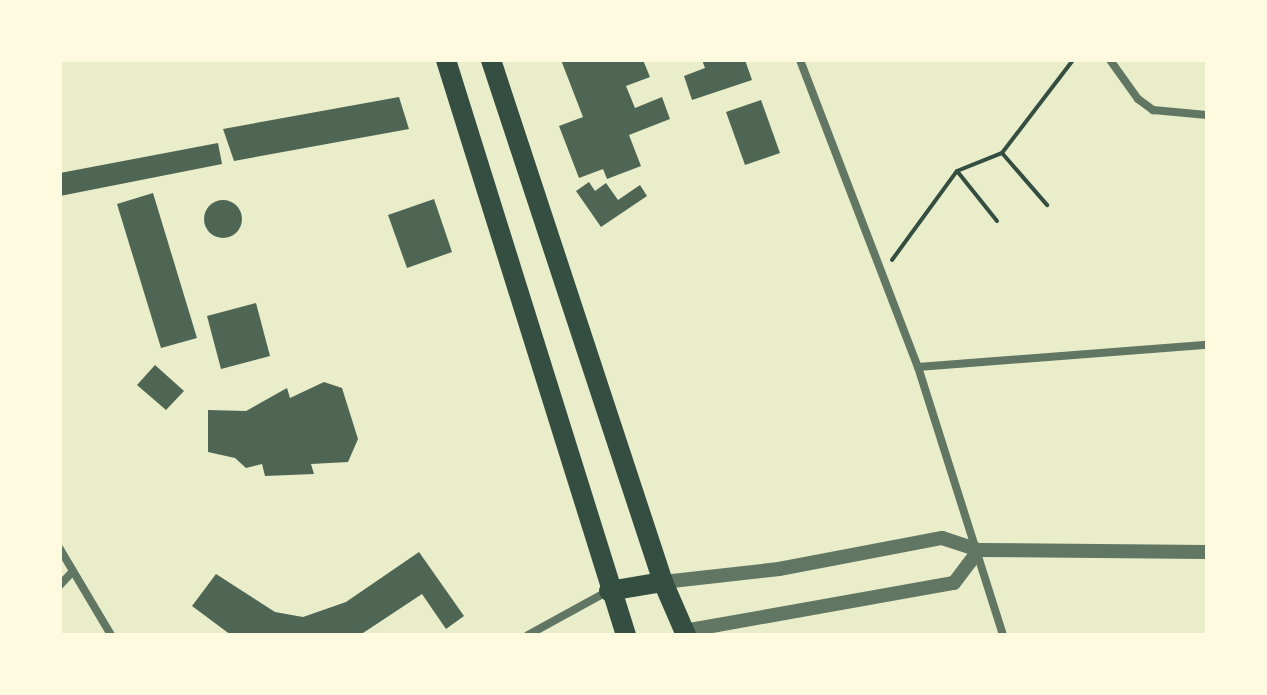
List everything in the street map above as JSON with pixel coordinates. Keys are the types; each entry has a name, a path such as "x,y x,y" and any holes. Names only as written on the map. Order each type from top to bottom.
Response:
{"highway":[{"path":"446,60 562,425 609,591 626,635"},
{"path":"491,60 678,634"},
{"path":"609,591 663,582"}],"street":[{"path":"800,60 918,367 979,550 1003,635"},
{"path":"1110,60 1138,99 1153,110 1207,115"},
{"path":"918,367 1207,345"},
{"path":"663,582 779,569 942,538 979,550 1207,552"},
{"path":"60,549 111,635"},
{"path":"678,634 954,583 979,550"},
{"path":"60,585 73,571"},
{"path":"528,635 609,591"}],"path":[{"path":"883,276 906,234 957,171 1002,153 1073,60"},
{"path":"1002,153 1047,205"},
{"path":"957,171 997,221"}],"building":[{"path":"561,60 643,60 650,77 626,86 635,108 662,97 670,119 629,135 641,166 607,179 603,169 579,178 559,126 583,117"},
{"path":"702,60 745,60 752,80 692,100 684,76 705,68"},
{"path":"399,97 409,129 234,161 223,129"},
{"path":"761,100 780,153 745,165 726,112"},
{"path":"218,143 222,164 60,196 60,173"},
{"path":"589,182 595,191 606,183 618,200 640,185 647,196 601,227 576,191"},
{"path":"153,193 197,338 161,348 117,204"},
{"path":"434,199 452,252 407,268 388,215"},
{"path":"223,200 236,206 242,219 236,232 223,238 210,232 204,219 210,206"},
{"path":"256,303 270,356 221,369 207,316"},
{"path":"155,365 184,391 166,410 137,385"},
{"path":"324,382 342,388 358,439 348,462 311,464 314,474 265,476 262,464 246,468 235,458 208,452 208,410 246,411 287,388 290,398"},
{"path":"419,552 464,616 446,629 422,594 360,635 231,635 192,606 216,574 275,612 303,617 346,602"}]}
